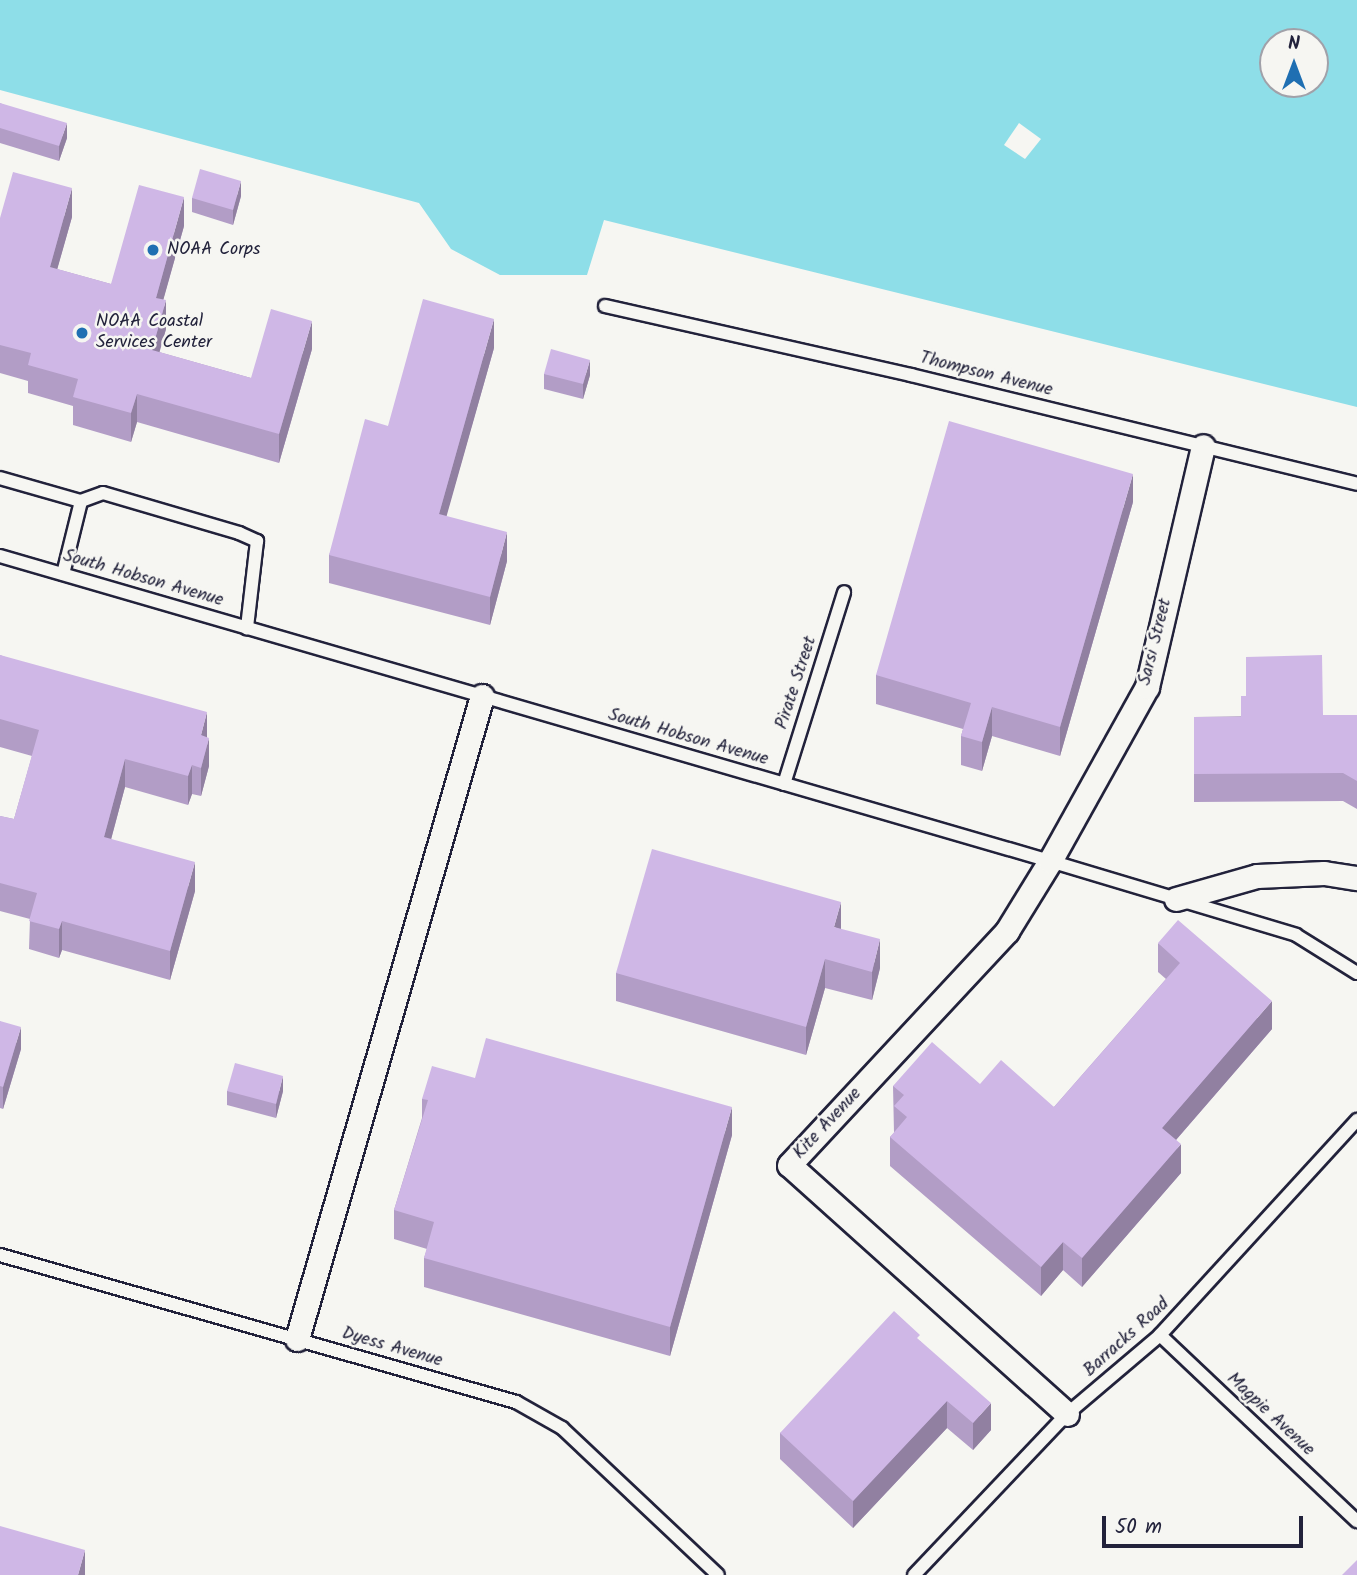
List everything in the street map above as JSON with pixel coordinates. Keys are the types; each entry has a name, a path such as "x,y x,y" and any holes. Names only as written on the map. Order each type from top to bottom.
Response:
{"street":[{"name":"Sarsi Street","path":"1050,861 1147,687 1203,446"},
{"path":"297,1339 482,696"},
{"name":"Kite Avenue","path":"1050,861 1007,931 789,1165 1067,1414"},
{"path":"1176,899 1257,876 1324,873 1357,878"}],"lane":[{"name":"Thompson Avenue","path":"605,306 1357,484"},
{"path":"0,478 81,500 103,493 239,533 257,541 247,628"},
{"path":"63,574 81,500"},
{"name":"South Hobson Avenue","path":"0,555 1296,935 1357,973"},
{"name":"Pirate Street","path":"784,784 844,592"},
{"name":"Barracks Road","path":"914,1575 1067,1414 1160,1335 1357,1120"},
{"name":"Dyess Avenue","path":"0,1255 516,1402 562,1427 718,1575"},
{"name":"Magpie Avenue","path":"1160,1335 1357,1521"}],"water":[{"path":"0,0 1357,0 1357,407 604,220 587,275 500,275 451,249 419,203 0,90"}],"pier":[{"path":"1019,123 1041,139 1025,159 1004,145"}],"building":[{"path":"0,103 67,123 59,146 0,128"},
{"path":"200,169 241,181 233,210 192,198"},
{"name":"NOAA Coastal Services Center","path":"13,172 72,188 50,267 111,284 139,185 184,197 156,298 166,300 152,350 251,378 271,309 312,321 279,434 137,394 131,413 73,397 78,379 28,365 31,353 0,345 0,218"},
{"path":"423,299 494,319 439,514 507,532 490,597 329,555 365,419 388,426"},
{"path":"551,349 590,360 583,384 544,374"},
{"path":"949,421 1133,474 1060,727 992,707 982,742 961,736 971,703 876,675"},
{"path":"0,655 207,712 201,735 209,738 201,768 192,765 188,776 125,759 104,837 195,862 170,951 62,921 59,929 29,921 37,893 0,883 0,816 14,819 39,730 0,719"},
{"path":"1322,655 1323,715 1357,715 1357,781 1343,773 1194,774 1194,717 1241,717 1241,696 1246,696 1246,657"},
{"path":"652,849 841,902 834,927 880,939 872,972 825,959 806,1027 616,973"},
{"path":"1178,920 1272,1001 1162,1128 1181,1144 1082,1258 1063,1242 1041,1267 890,1137 907,1117 894,1106 904,1095 893,1086 932,1042 980,1084 1001,1060 1054,1107 1180,963 1158,943"},
{"path":"0,1021 21,1027 3,1087 0,1086"},
{"path":"486,1038 732,1107 670,1327 424,1258 434,1222 394,1210 428,1100 422,1099 432,1066 475,1078"},
{"path":"235,1063 283,1076 276,1104 227,1091"},
{"path":"894,1311 920,1335 917,1338 991,1403 973,1423 947,1401 853,1501 780,1433"},
{"path":"0,1526 85,1550 78,1575 0,1575"},
{"path":"1357,1560 1357,1575 1342,1575"}],"place":[{"name":"NOAA Corps","path":"153,250"},
{"name":"NOAA Coastal Services Center","path":"82,333"}]}
